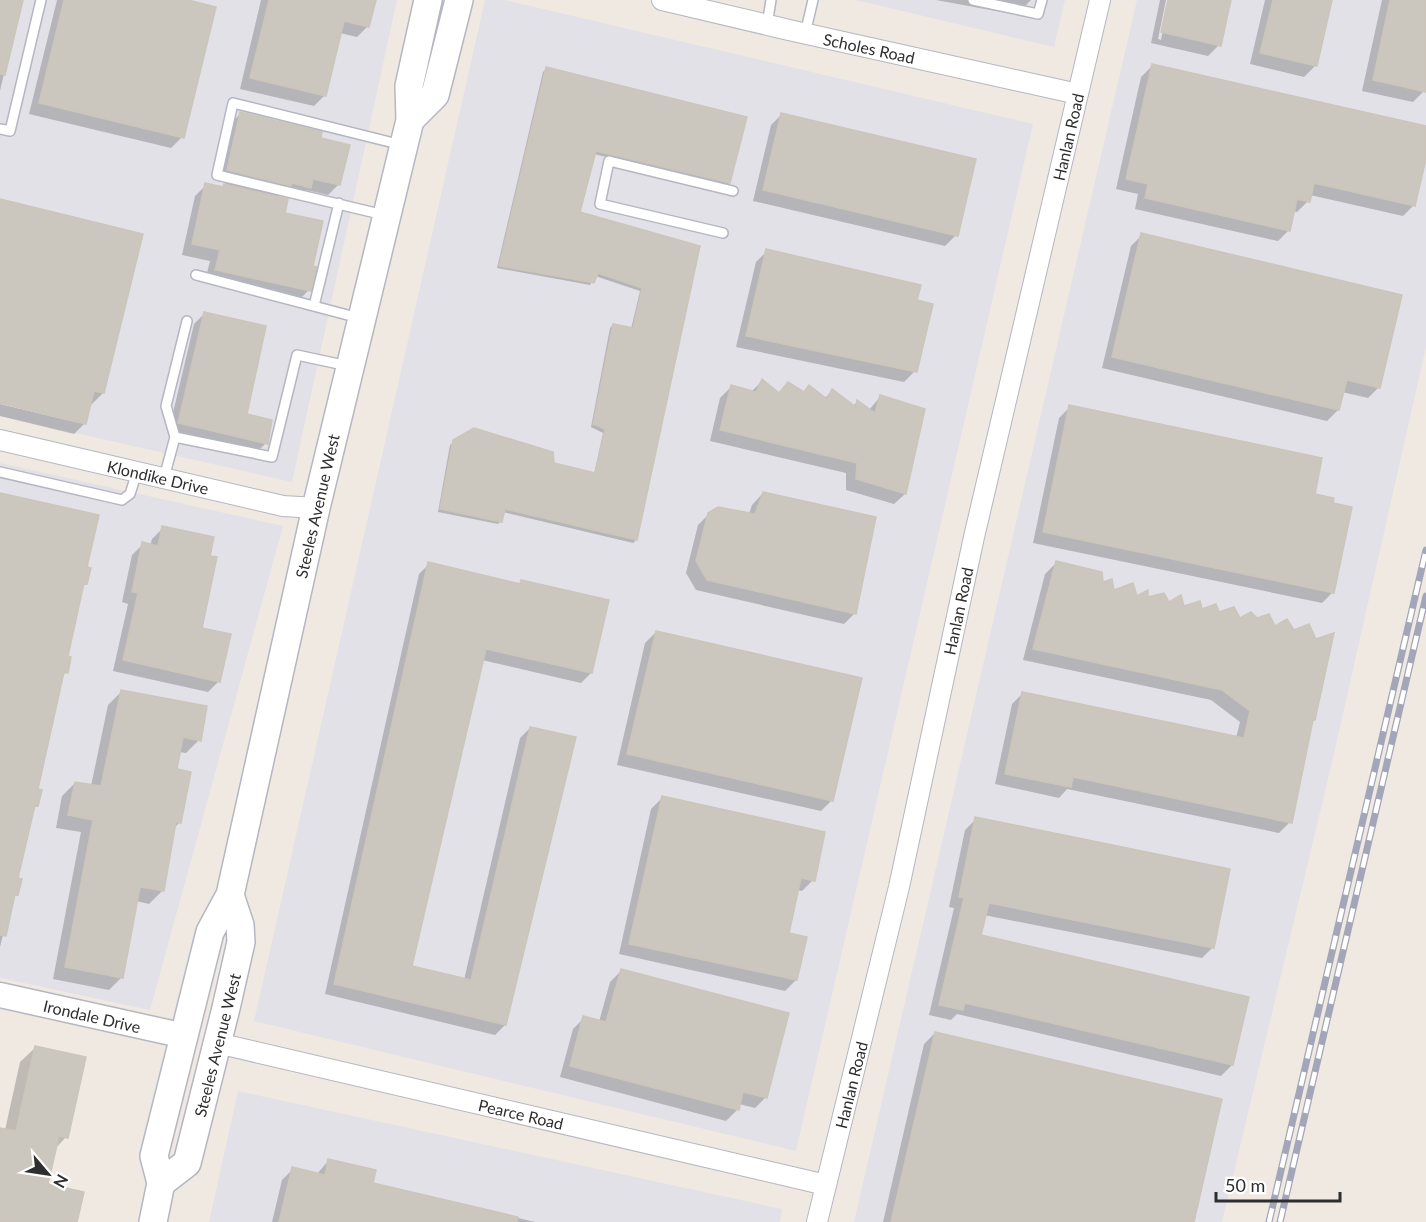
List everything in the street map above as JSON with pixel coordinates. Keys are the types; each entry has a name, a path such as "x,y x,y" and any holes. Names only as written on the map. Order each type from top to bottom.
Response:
{"main road":[{"name":"Steeles Avenue West","path":"153,1222 162,1183 154,1156 210,932 230,895 316,508 411,120 409,86 428,0"},
{"name":"Steeles Avenue West","path":"411,120 435,95 459,0"},
{"name":"Steeles Avenue West","path":"162,1183 187,1163 241,942 240,925 230,895"},
{"path":"185,1036 217,1043"}],"street":[{"name":"Scholes Road","path":"662,0 1078,94"},
{"name":"Hanlan Road","path":"817,1222 899,887 974,537 1100,0"},
{"name":"Klondike Drive","path":"0,440 283,506 316,508"},
{"name":"Irondale Drive","path":"0,995 185,1036"},
{"name":"Pearce Road","path":"217,1043 826,1185"}],"lane":[{"path":"0,129 10,131 41,0"},
{"path":"767,25 771,0"},
{"path":"805,34 813,0"},
{"path":"973,0 1038,14 1042,0"},
{"path":"387,215 216,175 233,103 404,146"},
{"path":"723,233 600,204 609,161 733,191"},
{"path":"314,306 339,203"},
{"path":"196,275 361,318"},
{"path":"165,478 175,437 166,406 187,321"},
{"path":"175,437 272,457 297,355 350,366"},
{"path":"0,472 122,500 130,494 137,472"}],"shaded area":[{"path":"0,0 397,0 292,482 0,416"},
{"path":"485,0 505,0 1033,124 796,1151 254,1021"},
{"path":"856,0 1065,0 1054,47"},
{"path":"1137,0 1426,0 1426,347 1333,758 1222,1222 854,1222"},
{"path":"0,463 283,526 150,1010 0,978"},
{"path":"238,1091 782,1209 780,1222 209,1222"}],"building":[{"path":"0,0 23,0 5,75 0,74"},
{"path":"64,0 188,0 216,7 184,138 39,103"},
{"path":"269,0 376,0 369,27 344,21 326,96 250,78"},
{"path":"1168,0 1231,0 1221,46 1161,32"},
{"path":"1273,0 1332,0 1317,66 1260,53"},
{"path":"1390,0 1426,0 1426,92 1373,80"},
{"path":"1152,64 1426,126 1426,159 1415,206 1314,183 1310,202 1297,199 1290,231 1145,198 1148,184 1126,179"},
{"path":"546,67 747,117 730,183 596,151 580,212 700,246 637,540 505,509 502,522 440,509 453,440 474,428 553,452 554,463 595,473 605,429 593,424 613,324 633,328 642,288 598,273 594,283 499,266"},
{"path":"240,112 322,132 321,138 350,145 340,185 313,179 311,188 292,183 291,186 227,170"},
{"path":"781,113 976,159 958,236 763,190"},
{"path":"205,183 223,187 224,184 288,199 285,213 323,221 313,266 317,267 311,291 215,270 220,250 192,244"},
{"path":"0,199 143,234 104,393 94,391 86,424 0,403"},
{"path":"1141,233 1402,295 1380,388 1347,380 1339,410 1112,357"},
{"path":"766,249 921,285 917,300 933,304 917,372 746,336"},
{"path":"204,312 266,326 247,414 272,420 268,444 178,423"},
{"path":"762,379 779,393 788,382 804,392 809,385 827,399 832,389 856,407 857,400 875,413 880,395 925,409 906,494 856,479 857,463 720,430 731,385 756,392"},
{"path":"1069,405 1322,458 1315,494 1334,498 1333,503 1352,507 1334,593 1043,532"},
{"path":"763,492 876,517 856,614 707,580 696,561 708,513 718,507 755,514"},
{"path":"0,493 99,515 87,567 91,568 87,584 84,583 68,656 71,657 68,673 64,672 38,789 42,790 38,806 35,805 18,878 22,879 18,895 15,894 6,936 0,935"},
{"path":"162,526 214,537 210,556 217,557 202,628 231,634 220,682 123,660 138,593 132,592 142,542 158,546"},
{"path":"1056,561 1102,572 1103,582 1112,579 1114,590 1133,583 1137,596 1148,590 1148,597 1164,593 1169,602 1181,595 1184,606 1200,601 1202,609 1216,604 1219,612 1234,607 1240,618 1251,612 1257,618 1269,614 1275,626 1287,619 1294,630 1309,624 1316,639 1334,633 1292,823 1073,777 1071,787 1005,774 1022,692 1244,738 1250,711 1222,690 1033,649"},
{"path":"428,562 520,584 521,580 609,600 592,673 486,649 412,966 471,980 530,727 576,737 506,1025 334,984"},
{"path":"656,631 862,678 833,801 627,754"},
{"path":"121,690 207,706 201,741 183,737 177,769 191,772 181,823 176,822 164,891 140,887 123,978 65,967 93,820 68,815 75,782 101,786"},
{"path":"662,796 825,832 815,881 801,878 789,933 807,937 797,980 629,944"},
{"path":"975,817 1230,869 1214,948 989,903 981,935 1249,997 1233,1065 965,1003 963,1010 939,1005 964,898 959,897"},
{"path":"621,969 789,1013 767,1098 743,1092 739,1110 570,1066 583,1016 606,1022"},
{"path":"935,1032 1222,1099 1194,1222 891,1222"},
{"path":"35,1046 86,1057 68,1138 59,1136 48,1184 84,1192 77,1222 0,1222 0,1128 16,1131"},
{"path":"328,1159 376,1170 373,1183 518,1217 517,1222 279,1222 292,1167 325,1175"}],"railway":[{"path":"1269,1222 1426,550"},
{"path":"1280,1222 1426,596"}]}
